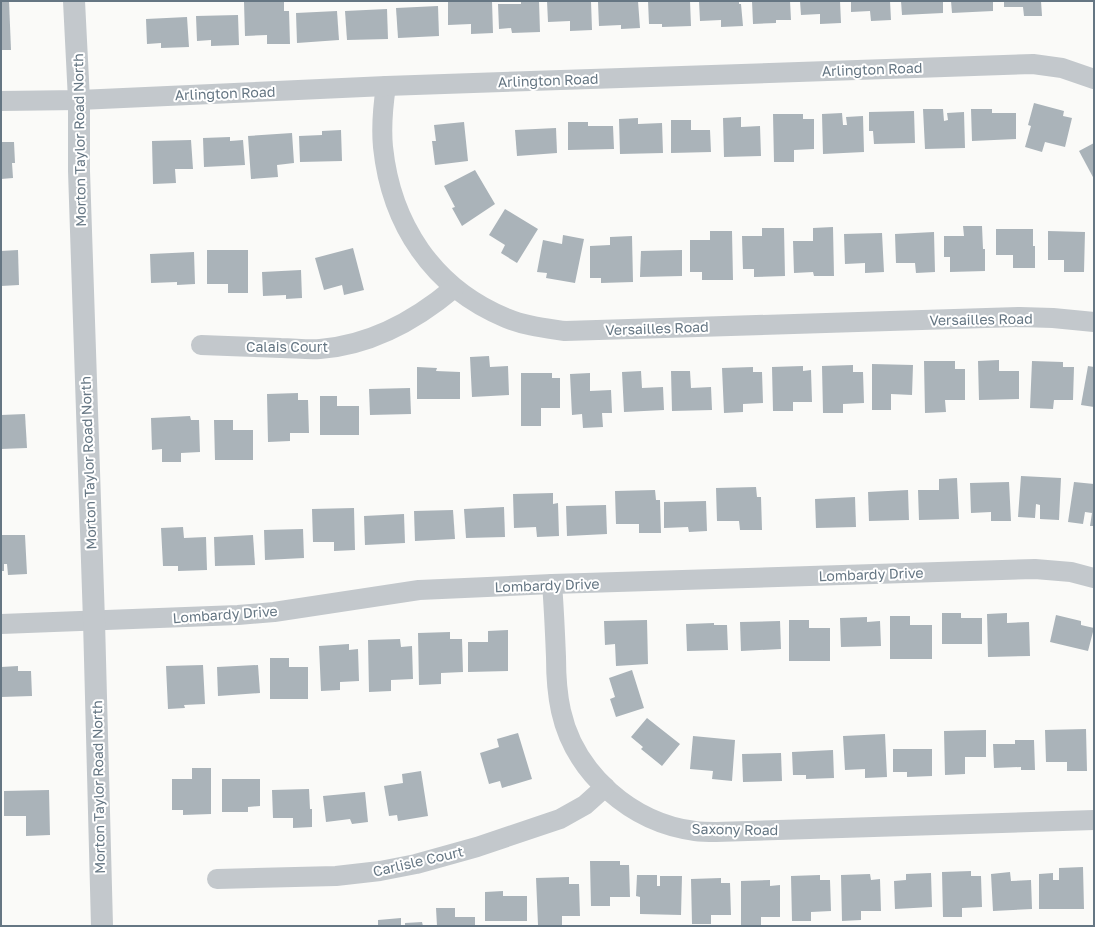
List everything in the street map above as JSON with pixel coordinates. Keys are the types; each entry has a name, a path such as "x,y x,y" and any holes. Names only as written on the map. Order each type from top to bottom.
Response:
{"street":[{"name":"Morton Taylor Road North","path":"74,1 79,100 80,228 94,620 102,926"},
{"name":"Arlington Road","path":"1,101 79,100 386,86 1033,64 1062,68 1094,79"},
{"name":"Versailles Road","path":"386,86 382,118 383,146 387,174 394,200 405,226 419,251 436,272 454,288 477,304 506,318 534,327 565,331 1020,317 1053,318 1094,322"},
{"name":"Calais Court","path":"201,345 320,349 348,344 369,339 389,331 414,318 433,306 454,288"},
{"name":"Lombardy Drive","path":"1,624 238,615 274,612 419,590 552,584 1035,569 1070,572 1094,578"},
{"name":"Saxony Road","path":"552,584 557,688 561,712 568,734 578,755 589,770 605,787 624,803 644,816 666,824 695,831 716,832 1094,820"},
{"name":"Carlisle Court","path":"217,879 336,876 380,871 416,864 477,847 560,819 585,804 605,787"}],"building":[{"path":"1,1 9,1 11,50 1,50"},
{"path":"284,1 284,11 289,11 290,44 267,44 267,35 245,36 244,2"},
{"path":"448,1 492,1 493,33 471,34 471,24 448,25"},
{"path":"521,1 539,1 540,32 512,33 511,28 499,29 498,4 521,4"},
{"path":"547,1 591,1 592,30 570,31 570,21 548,22"},
{"path":"638,1 640,28 621,29 621,25 599,26 598,2"},
{"path":"648,1 690,1 691,26 662,27 662,24 649,24"},
{"path":"699,1 739,1 739,4 741,4 743,26 721,27 721,20 700,21"},
{"path":"752,1 790,1 791,20 776,20 776,23 753,24"},
{"path":"800,1 840,1 841,23 820,24 820,14 801,15"},
{"path":"851,1 890,1 891,20 871,21 870,11 851,12"},
{"path":"901,1 943,1 943,13 902,15"},
{"path":"951,1 993,1 993,11 952,13"},
{"path":"1004,1 1041,1 1042,16 1024,16 1023,7 1004,7"},
{"path":"438,6 439,36 398,38 396,8"},
{"path":"387,9 388,39 347,40 345,11"},
{"path":"337,11 339,40 297,43 296,13"},
{"path":"238,15 239,45 211,46 211,40 197,41 196,16"},
{"path":"187,17 189,47 161,48 161,43 147,44 146,19"},
{"path":"1034,103 1064,111 1063,116 1072,118 1065,147 1045,142 1042,152 1025,147 1031,126 1028,125"},
{"path":"923,109 943,109 944,121 948,120 947,113 964,112 965,148 925,149"},
{"path":"971,109 992,109 992,113 1016,113 1016,139 972,141"},
{"path":"914,111 915,143 874,144 873,131 869,131 869,112"},
{"path":"842,113 843,125 847,125 846,117 863,116 864,152 823,154 822,114"},
{"path":"773,114 803,114 803,119 814,119 814,149 794,150 794,162 774,162"},
{"path":"741,117 741,127 760,126 761,156 724,157 723,118"},
{"path":"638,118 638,124 662,123 663,153 620,154 619,119"},
{"path":"671,120 691,120 691,130 710,130 711,152 671,153"},
{"path":"464,122 468,161 435,165 432,141 436,141 434,125"},
{"path":"568,122 588,122 588,126 613,126 614,149 568,150"},
{"path":"556,128 557,153 517,156 515,130"},
{"path":"341,130 342,161 300,162 299,136 322,135 322,131"},
{"path":"292,133 294,163 277,165 278,177 251,179 248,136"},
{"path":"230,137 230,141 243,140 245,165 204,167 203,138"},
{"path":"191,140 193,169 175,169 176,183 153,184 152,141"},
{"path":"1,142 14,142 15,163 12,163 13,178 1,179"},
{"path":"1094,143 1094,179 1079,151"},
{"path":"475,170 495,204 462,226 452,208 455,207 444,186"},
{"path":"505,209 538,229 517,263 501,253 505,245 489,235"},
{"path":"963,226 982,226 983,249 985,249 985,271 950,272 950,257 944,257 944,236 964,236"},
{"path":"833,227 834,276 814,276 813,272 794,273 793,241 813,241 813,228"},
{"path":"762,228 784,228 785,276 754,277 754,269 743,269 742,236 762,236"},
{"path":"996,229 1033,229 1035,268 1013,268 1013,255 996,255"},
{"path":"710,231 732,231 733,280 702,280 702,272 690,272 690,240 710,240"},
{"path":"1048,231 1085,232 1084,272 1064,272 1064,260 1048,260"},
{"path":"934,232 935,272 916,273 915,263 896,263 895,234"},
{"path":"882,233 884,272 865,273 865,263 845,264 844,234"},
{"path":"563,235 584,239 575,283 546,278 547,273 537,272 543,240 562,244"},
{"path":"632,236 633,282 601,283 601,278 590,278 590,246 610,245 610,237"},
{"path":"353,248 364,290 344,295 342,285 324,290 315,258"},
{"path":"18,250 19,285 1,286 1,251"},
{"path":"207,250 248,250 248,293 228,293 228,284 207,284"},
{"path":"682,250 682,276 640,277 641,251"},
{"path":"194,252 195,284 177,285 177,282 151,283 150,254"},
{"path":"301,270 302,298 286,299 286,295 263,296 262,272"},
{"path":"489,356 490,367 508,366 509,395 472,397 470,357"},
{"path":"999,360 999,371 1019,371 1019,399 979,400 978,361"},
{"path":"924,361 955,361 955,369 965,369 965,400 945,400 946,412 925,413"},
{"path":"1032,361 1063,362 1063,367 1074,367 1073,400 1054,400 1053,409 1030,408"},
{"path":"872,364 913,365 912,395 891,394 891,410 872,410"},
{"path":"853,365 853,372 863,372 864,403 843,404 843,413 823,413 822,366"},
{"path":"803,366 803,371 811,370 812,402 793,402 793,411 773,411 772,367"},
{"path":"1088,366 1094,367 1094,407 1081,405"},
{"path":"417,367 437,368 436,371 460,372 460,399 417,399"},
{"path":"753,367 753,372 762,372 763,403 743,404 743,412 724,413 722,368"},
{"path":"641,371 642,388 663,387 664,410 624,412 622,372"},
{"path":"671,371 690,371 691,388 711,387 712,410 672,411"},
{"path":"521,373 552,373 552,378 560,378 560,408 541,408 541,426 521,426"},
{"path":"590,373 590,391 611,390 612,413 602,413 603,427 583,428 582,414 572,415 570,374"},
{"path":"410,388 411,414 370,415 369,389"},
{"path":"298,393 298,400 308,400 309,433 290,433 290,441 268,442 267,394"},
{"path":"320,396 337,396 337,406 359,406 359,435 320,435"},
{"path":"25,414 27,448 1,449 1,415"},
{"path":"190,416 191,420 199,420 200,452 181,453 181,462 162,462 162,449 152,450 151,418"},
{"path":"214,420 233,420 233,430 253,430 253,460 215,460"},
{"path":"1021,476 1061,478 1059,520 1040,519 1040,505 1036,504 1035,518 1018,517"},
{"path":"957,478 959,519 919,520 918,490 939,490 939,479"},
{"path":"1009,482 1011,521 991,521 991,512 971,513 970,483"},
{"path":"1074,482 1094,484 1094,526 1090,526 1092,513 1085,512 1083,524 1068,522"},
{"path":"756,487 757,497 761,497 762,530 740,530 739,521 717,521 716,488"},
{"path":"655,490 656,500 660,500 661,533 639,533 639,524 616,524 615,491"},
{"path":"908,490 909,520 869,521 868,492"},
{"path":"553,493 553,504 558,503 559,536 537,537 536,527 514,528 513,494"},
{"path":"855,497 856,527 816,528 815,499"},
{"path":"706,501 707,531 689,532 688,527 664,528 664,502"},
{"path":"606,505 607,534 567,536 566,506"},
{"path":"504,507 505,537 466,538 464,509"},
{"path":"354,508 355,550 334,551 334,542 313,542 312,509"},
{"path":"453,510 455,539 415,541 414,511"},
{"path":"404,514 405,543 365,545 364,516"},
{"path":"183,527 184,538 206,537 207,570 178,571 178,566 163,566 161,528"},
{"path":"303,529 304,558 265,560 264,530"},
{"path":"1,535 25,535 27,574 8,575 7,564 4,564 4,571 1,571"},
{"path":"253,535 255,565 215,566 214,537"},
{"path":"942,613 961,613 961,618 982,618 982,644 942,644"},
{"path":"1007,613 1007,623 1029,622 1030,656 988,657 987,614"},
{"path":"1056,615 1081,621 1081,625 1094,628 1088,651 1050,642"},
{"path":"890,616 910,616 910,625 932,625 932,659 890,659"},
{"path":"867,617 867,622 880,621 881,646 841,647 840,618"},
{"path":"647,620 648,664 616,666 615,644 605,645 604,621"},
{"path":"789,620 809,620 809,628 830,628 830,661 789,661"},
{"path":"780,621 781,649 741,651 740,622"},
{"path":"714,623 714,625 727,625 728,650 687,651 686,624"},
{"path":"508,630 508,671 468,672 468,642 488,642 488,631"},
{"path":"450,632 450,639 462,639 463,672 441,673 441,684 419,685 418,633"},
{"path":"400,639 401,647 412,646 413,679 391,680 391,691 369,692 368,640"},
{"path":"349,644 349,650 358,649 359,681 340,682 340,690 321,691 319,646"},
{"path":"270,658 289,658 289,667 308,667 308,699 270,699"},
{"path":"203,665 205,704 184,705 185,708 168,709 166,666"},
{"path":"258,665 260,693 218,696 217,667"},
{"path":"18,666 18,671 31,671 32,696 1,697 1,667"},
{"path":"632,670 644,708 616,717 610,699 615,697 609,678"},
{"path":"647,718 680,744 662,766 641,749 643,747 631,737"},
{"path":"1086,729 1087,771 1067,771 1067,762 1046,762 1045,730"},
{"path":"986,730 986,757 965,757 965,774 945,775 944,731"},
{"path":"518,733 532,779 502,788 500,781 489,784 480,753 499,747 497,739"},
{"path":"885,734 887,777 865,778 865,769 845,770 843,736"},
{"path":"693,736 735,740 732,781 712,779 713,771 690,769"},
{"path":"1015,740 1034,740 1035,770 1021,770 1021,767 994,768 993,744 1015,744"},
{"path":"893,749 932,749 932,776 907,777 907,772 893,772"},
{"path":"833,750 834,778 806,779 806,775 793,775 792,752"},
{"path":"781,753 782,781 743,782 742,754"},
{"path":"192,768 211,768 211,814 183,815 183,810 172,810 172,779 192,779"},
{"path":"421,771 428,816 398,821 397,815 389,816 384,786 403,783 402,774"},
{"path":"222,779 260,779 260,806 248,807 248,812 222,812"},
{"path":"309,789 310,809 312,809 312,827 293,828 293,818 273,818 272,790"},
{"path":"49,790 50,835 26,836 26,816 4,816 4,791"},
{"path":"365,792 368,822 352,824 350,819 326,822 323,796"},
{"path":"590,861 620,861 620,865 629,865 630,897 610,897 610,906 591,906"},
{"path":"1083,867 1084,909 1039,909 1039,874 1053,873 1053,880 1059,880 1059,868"},
{"path":"971,871 971,876 981,876 982,907 962,908 962,917 943,917 942,872"},
{"path":"1010,872 1011,881 1031,880 1032,909 993,911 991,874"},
{"path":"931,873 932,907 895,909 894,881 906,880 906,874"},
{"path":"870,874 871,880 880,879 881,911 861,911 861,920 842,921 841,875"},
{"path":"637,875 657,875 657,886 660,886 660,876 682,876 681,915 640,914 640,897 636,896"},
{"path":"820,875 820,880 830,880 831,911 811,912 811,921 792,921 791,876"},
{"path":"569,877 569,884 579,884 580,916 562,916 562,925 538,925 536,878"},
{"path":"721,878 721,883 730,883 731,915 711,915 711,924 692,924 691,879"},
{"path":"770,880 770,886 780,885 780,917 761,917 761,926 741,926 741,881"},
{"path":"503,891 503,896 527,896 527,921 485,921 485,892"},
{"path":"436,908 455,908 455,917 475,917 475,926 437,926"},
{"path":"401,918 401,926 378,926 378,920"},
{"path":"422,922 423,926 405,926 405,923"}]}
